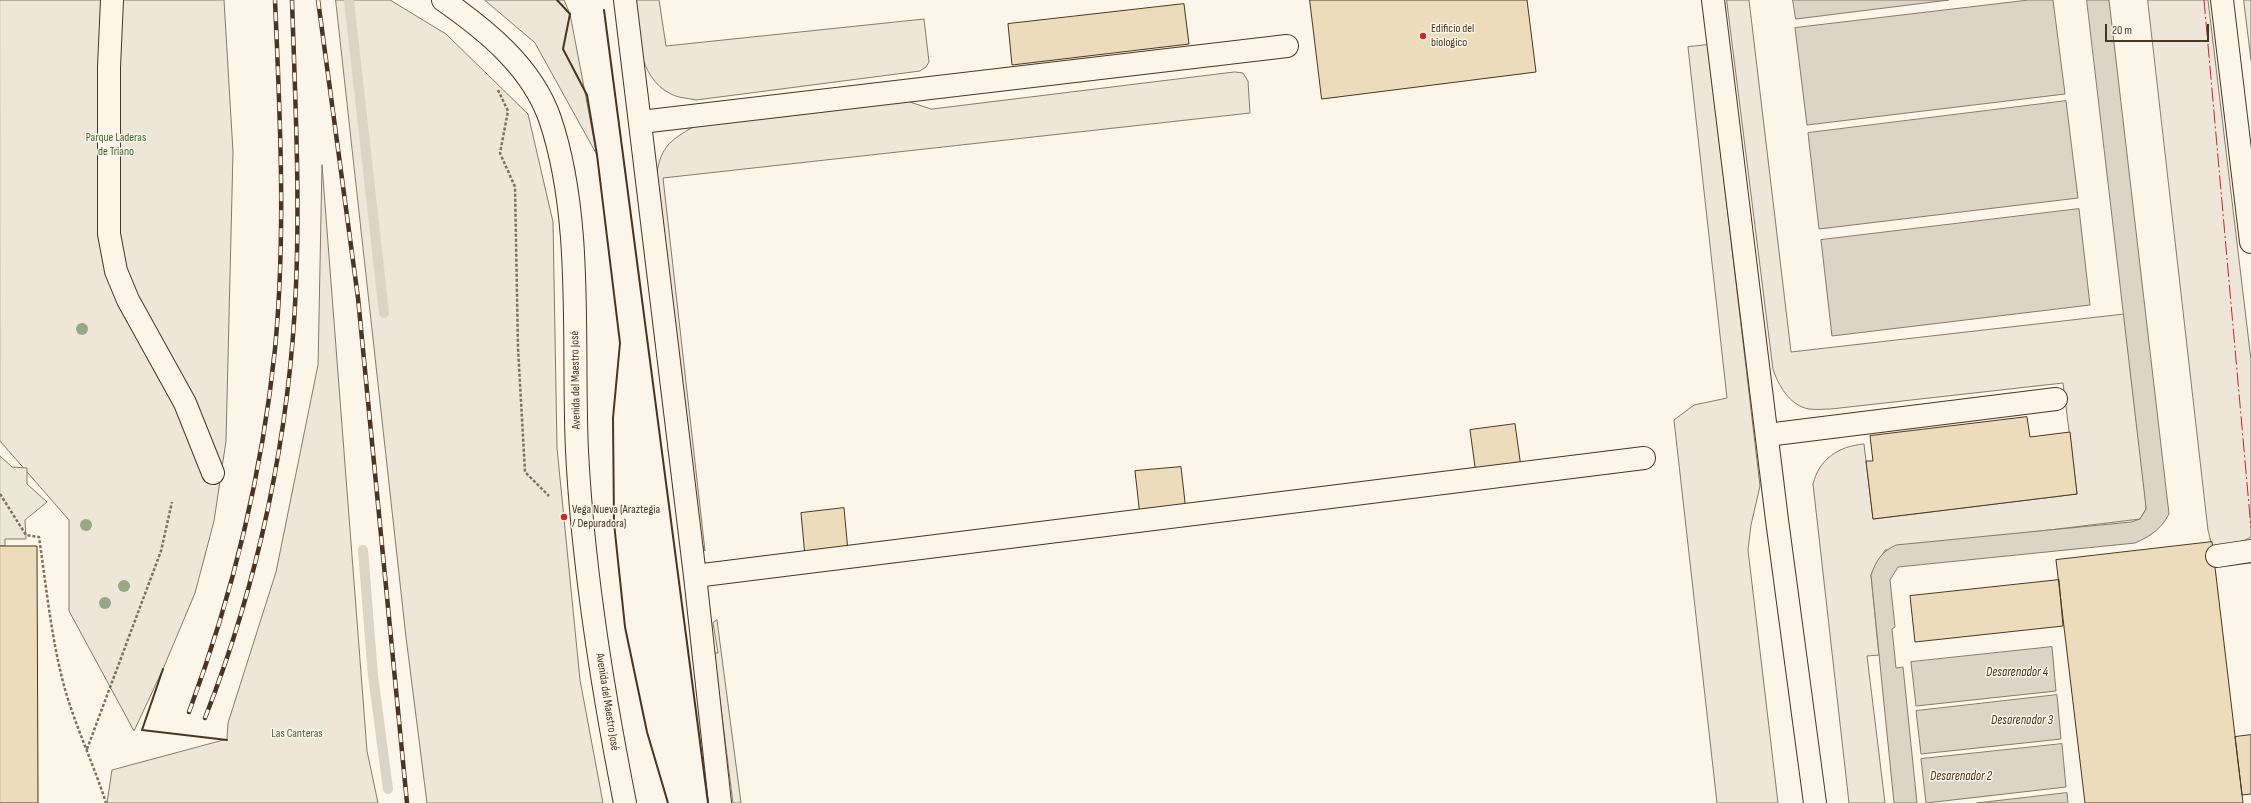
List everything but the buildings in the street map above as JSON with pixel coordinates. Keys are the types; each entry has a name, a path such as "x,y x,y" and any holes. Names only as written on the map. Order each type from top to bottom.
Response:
{"main road":[{"path":"112,0 109,67 109,234 116,271 128,300 185,403 213,473"},
{"name":"Avenida del Maestro José","path":"443,0 504,48 527,74 549,117 562,163 570,227 577,450 585,564 610,729 625,803"},
{"path":"625,0 695,576 720,803"},
{"path":"1713,0 1767,435 1815,803"},
{"path":"2222,0 2251,242"},
{"path":"641,122 1287,46"},
{"path":"1767,435 2056,399"},
{"path":"695,576 1644,458"},
{"path":"2216,556 2251,551"}],"path":[{"path":"496,86 508,111 500,153 515,188 518,348 525,472 552,500"},
{"path":"0,494 26,535 39,537 63,681 73,715 95,768 106,803"},
{"path":"87,749 162,550 172,502"}],"green space":[{"name":"Parque Laderas de Triano","path":"0,0 224,0 233,152 226,441 214,521 195,593 163,669 134,731 69,611 69,520 0,441"},
{"path":"336,0 390,0 446,34 528,114 553,222 557,448 580,680 603,803 427,803 406,637"},
{"path":"485,0 564,0 570,14 597,155 535,43"},
{"path":"633,0 659,0 666,46 924,19 929,62 926,67 920,71 696,100 680,97 671,94 660,86 651,77 645,65 638,40"},
{"path":"1727,0 1749,0 1791,352 2124,314 2145,494 2146,509 2140,519 1885,550 1871,575 1879,655 1867,656 1885,803 1849,803 1813,484 1816,475 1820,467 1831,455 1855,445 1864,444 1873,519 2077,494 2063,383 1831,409 1809,409 1802,407 1796,404 1786,394 1778,382 1773,369"},
{"path":"2148,0 2208,0 2251,360 2251,537 2243,541 2212,546 2208,530"},
{"path":"2244,0 2251,0 2251,60"},
{"path":"1708,45 1760,486 1751,525 1748,550 1778,803 1717,803 1674,420 1694,405 1727,398 1688,47"},
{"path":"1235,72 1243,73 1248,81 1250,113 663,178 705,551 698,534 656,179 660,160 667,146 672,141 695,126 907,101 931,109"},
{"name":"Las Canteras","path":"322,165 367,751 378,803 107,803 112,770 227,739 228,723 276,572 318,365"},
{"path":"717,620 741,803 733,803 714,653 718,653 713,623"}],"shaded area":[{"path":"0,456 12,467 27,468 27,484 47,502 25,520 26,539 5,539 5,546 0,546"}],"water":[{"path":"1793,0 1949,0 1796,19"},
{"path":"2029,0 2053,0 2065,94 1807,125 1795,28"},
{"path":"2087,0 2109,0 2169,514 2163,524 2155,532 2135,543 1898,567 1890,580 1895,627 1892,629 1896,668 1903,667 1917,803 1894,803 1871,575 1875,565 1883,553 1896,545 2131,522 2140,519 2146,509"},
{"path":"2066,101 2078,198 1819,229 1808,133"},
{"path":"2079,209 2090,305 1832,336 1821,240"},
{"name":"Desarenador 4","path":"2052,647 2056,691 1916,706 1911,662"},
{"name":"Desarenador 3","path":"2057,695 2061,739 1921,754 1916,711"},
{"name":"Desarenador 2","path":"2062,744 2066,787 1926,803 1921,759"},
{"path":"2067,793 2068,803 1977,803"}],"waterway":[{"path":"349,0 384,313"},
{"path":"363,550 373,676 388,789"}],"railway":[{"path":"189,712 219,623 244,533 262,442 275,349 281,218 280,131 275,0"},
{"path":"205,718 224,666 256,560 279,451 287,396 293,341 297,250 297,143 292,0"},
{"path":"318,0 358,298 407,803"}],"wall":[{"path":"557,0 570,14 563,49 587,95 597,155 620,343 613,418 614,523 625,627 647,732 668,803"},
{"path":"604,10 708,803"},
{"path":"163,669 142,730 227,740"}],"power":[{"path":"2204,0 2251,528"}],"place":[{"name":"Edificio del biologico","path":"1423,36"},
{"name":"Vega Nueva (Araztegia / Depuradora)","path":"564,517"}]}
